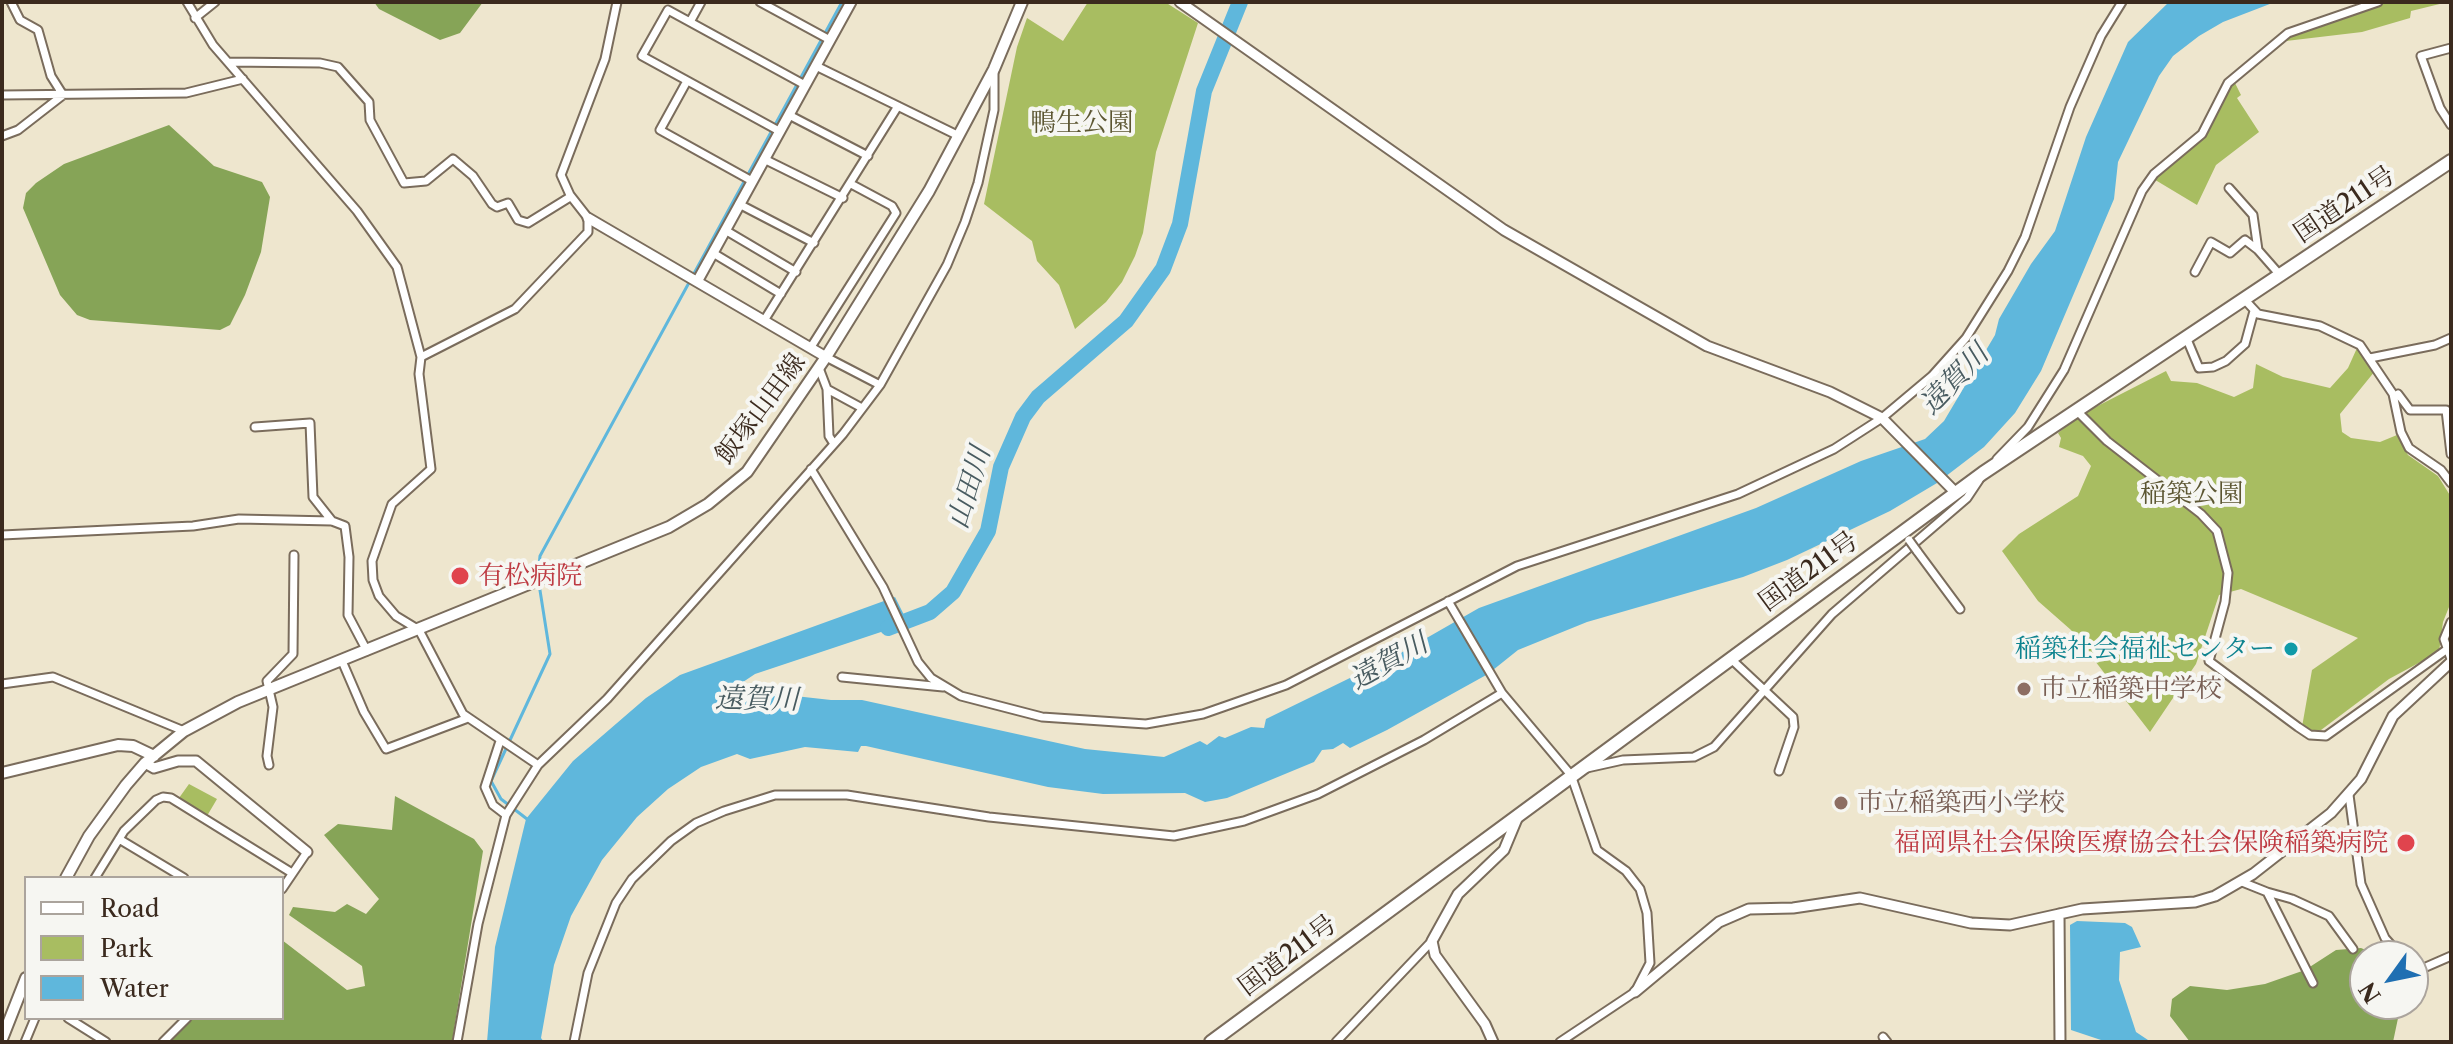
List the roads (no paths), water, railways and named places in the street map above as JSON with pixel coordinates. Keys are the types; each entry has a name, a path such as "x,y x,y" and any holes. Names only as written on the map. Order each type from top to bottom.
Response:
{"highway":[{"name":"国道211号","path":"1211,1042 1730,658 1906,536 1954,490 2451,161"}],"main road":[{"name":"飯塚山田線","path":"67,876 106,812 149,760 184,731 268,691 669,527 708,504 747,472 819,368 929,191 994,69 1022,2"},
{"path":"2,773 118,745 133,746 149,760"},
{"path":"2,1039 24,983"}],"street":[{"path":"11,2 20,20 38,30 51,76 63,95"},
{"path":"187,2 195,18 228,62 386,247 397,267 421,357 419,374 431,469 392,504 372,561 373,580 379,596 396,616 419,630 459,710 538,765"},
{"path":"195,18 215,2"},
{"path":"617,2 605,59 563,165 561,175 570,197 588,218 826,357 880,385"},
{"path":"690,22 701,2"},
{"path":"760,2 830,40"},
{"path":"698,280 851,2"},
{"path":"1180,2 1504,230 1707,346 1830,392 1882,418 1954,490"},
{"path":"842,677 943,687 985,703 1042,717 1146,724 1203,714 1286,685 1381,639 1517,566 1687,512 1772,480 1834,449 1882,418 1932,376 1966,338 2008,271 2025,237 2070,107 2101,36 2122,2"},
{"path":"1575,772 1623,760 1694,757 1723,739 1832,614 1967,498 1983,473 2028,427 2064,370 2142,191 2154,174 2202,134 2228,83 2288,33 2378,2"},
{"path":"779,131 642,56 668,10 805,85"},
{"path":"2451,48 2421,56 2440,108 2451,125"},
{"path":"228,62 320,63 338,67 369,102 370,120 404,183 426,181 453,159 473,176 492,204 497,207 508,203 523,222 528,223 570,197"},
{"path":"816,66 959,136"},
{"path":"457,1042 478,924 506,815 538,765 607,699 834,444 880,385 947,265 965,222 978,183 994,110 994,69"},
{"path":"2,95 186,93 243,79"},
{"path":"687,81 660,130 752,181"},
{"path":"2,136 18,130 63,95"},
{"path":"765,319 898,106"},
{"path":"789,115 868,156"},
{"path":"764,159 843,198"},
{"path":"811,347 896,213 892,206 851,184"},
{"path":"2229,188 2256,221 2258,250"},
{"path":"739,204 814,243"},
{"path":"421,357 528,299 584,241 588,218"},
{"path":"725,230 796,272"},
{"path":"2195,272 2211,242 2230,253 2245,240 2280,275"},
{"path":"713,253 781,294"},
{"path":"2244,299 2254,311 2270,319 2320,326 2360,345 2406,409 2446,410 2451,454"},
{"path":"2186,337 2199,368 2213,367 2226,361 2245,344 2254,311"},
{"path":"2370,358 2435,345 2451,338"},
{"path":"819,368 827,389 829,436 834,444"},
{"path":"2385,379 2398,405 2401,432 2409,448 2450,478"},
{"path":"827,389 862,408"},
{"path":"2076,410 2107,441 2201,514 2217,531 2228,573 2225,602 2209,661 2310,735 2326,736 2446,650"},
{"path":"255,427 310,423 313,497 332,521"},
{"path":"811,469 883,587 918,662 943,687"},
{"path":"2,535 193,526 239,519 332,521 345,526 349,557 348,615 367,651"},
{"path":"1906,536 1960,609"},
{"path":"269,765 267,756 273,707 267,681 293,654 294,555"},
{"path":"1449,603 1501,691 1575,772 1597,850 1626,871 1640,889 1647,913 1650,963 1635,992"},
{"path":"1563,1041 1635,992 1719,922 1749,909 1793,908 1860,898 1991,926 2059,914 2195,902 2242,882 2312,830 2349,795 2371,762 2393,716 2451,661 2444,639 2451,622"},
{"path":"1730,658 1793,717 1794,727 1779,771"},
{"path":"342,661 364,712 386,749 468,718"},
{"path":"2,684 53,677 184,731"},
{"path":"574,1042 598,941 624,891 671,841 696,823 724,811 775,795 808,792 876,798 1017,820 1174,836 1244,821 1318,794 1424,740 1501,691"},
{"path":"502,742 485,787 493,805 506,815"},
{"path":"149,760 154,768 178,761 196,761 307,852 284,886"},
{"path":"2349,795 2361,884 2387,940"},
{"path":"96,876 119,839 156,800 171,798 292,873"},
{"path":"1336,1042 1432,941 1458,894 1504,850 1520,813"},
{"path":"119,839 181,876"},
{"path":"2242,882 2329,916 2349,944"},
{"path":"2267,892 2313,983"},
{"path":"2059,914 2060,1042"},
{"path":"1432,941 1435,955 1485,1024 1493,1042"},
{"path":"2429,966 2451,956"},
{"path":"25,1042 34,1020"},
{"path":"71,1020 106,1042"},
{"path":"163,1042 181,1020"}],"water":[{"name":"遠賀川","path":"2169,2 2275,2 2223,22 2173,56 2159,76 2118,162 2114,199 2041,371 2015,413 1984,447 1937,483 1890,511 1787,560 1743,577 1587,622 1518,650 1488,674 1387,730 1350,748 1343,743 1333,749 1322,750 1314,762 1227,798 1205,802 1185,793 1103,794 1048,787 866,746 861,746 858,752 805,747 750,759 737,754 701,767 668,789 637,817 602,860 571,916 554,965 541,1038 544,1042 487,1042 495,947 526,819 573,761 646,698 680,675 895,597 908,623 755,674 740,684 741,690 831,700 862,700 1085,749 1164,757 1200,741 1207,745 1219,736 1225,738 1251,727 1264,728 1266,719 1397,655 1479,608 1756,508 1861,461 1925,439 1944,421 1995,335 1999,319 2031,264 2055,231 2086,137 2128,42"},
{"path":"2077,921 2125,923 2132,927 2141,947 2120,952 2119,980 2136,1032 2151,1042 2107,1042 2071,1030 2070,925"}],"waterway":[{"path":"538,577 540,556 842,2"},
{"name":"山田川","path":"888,628 930,612 953,592 988,531 1001,467 1023,417 1038,397 1126,321 1163,269 1180,224 1204,91 1240,2"},
{"path":"527,819 501,799 491,781 550,654 539,584"}],"place":[{"name":"有松病院","path":"460,576"},
{"name":"稲築社会福祉センター","path":"2291,649"},
{"name":"市立稲築中学校","path":"2024,689"},
{"name":"市立稲築西小学校","path":"1841,803"},
{"name":"福岡県社会保険医療協会社会保険稲築病院","path":"2406,843"}],"park label":[{"name":"鴨生公園","path":"1082,123"},
{"name":"稲築公園","path":"2192,494"}]}
